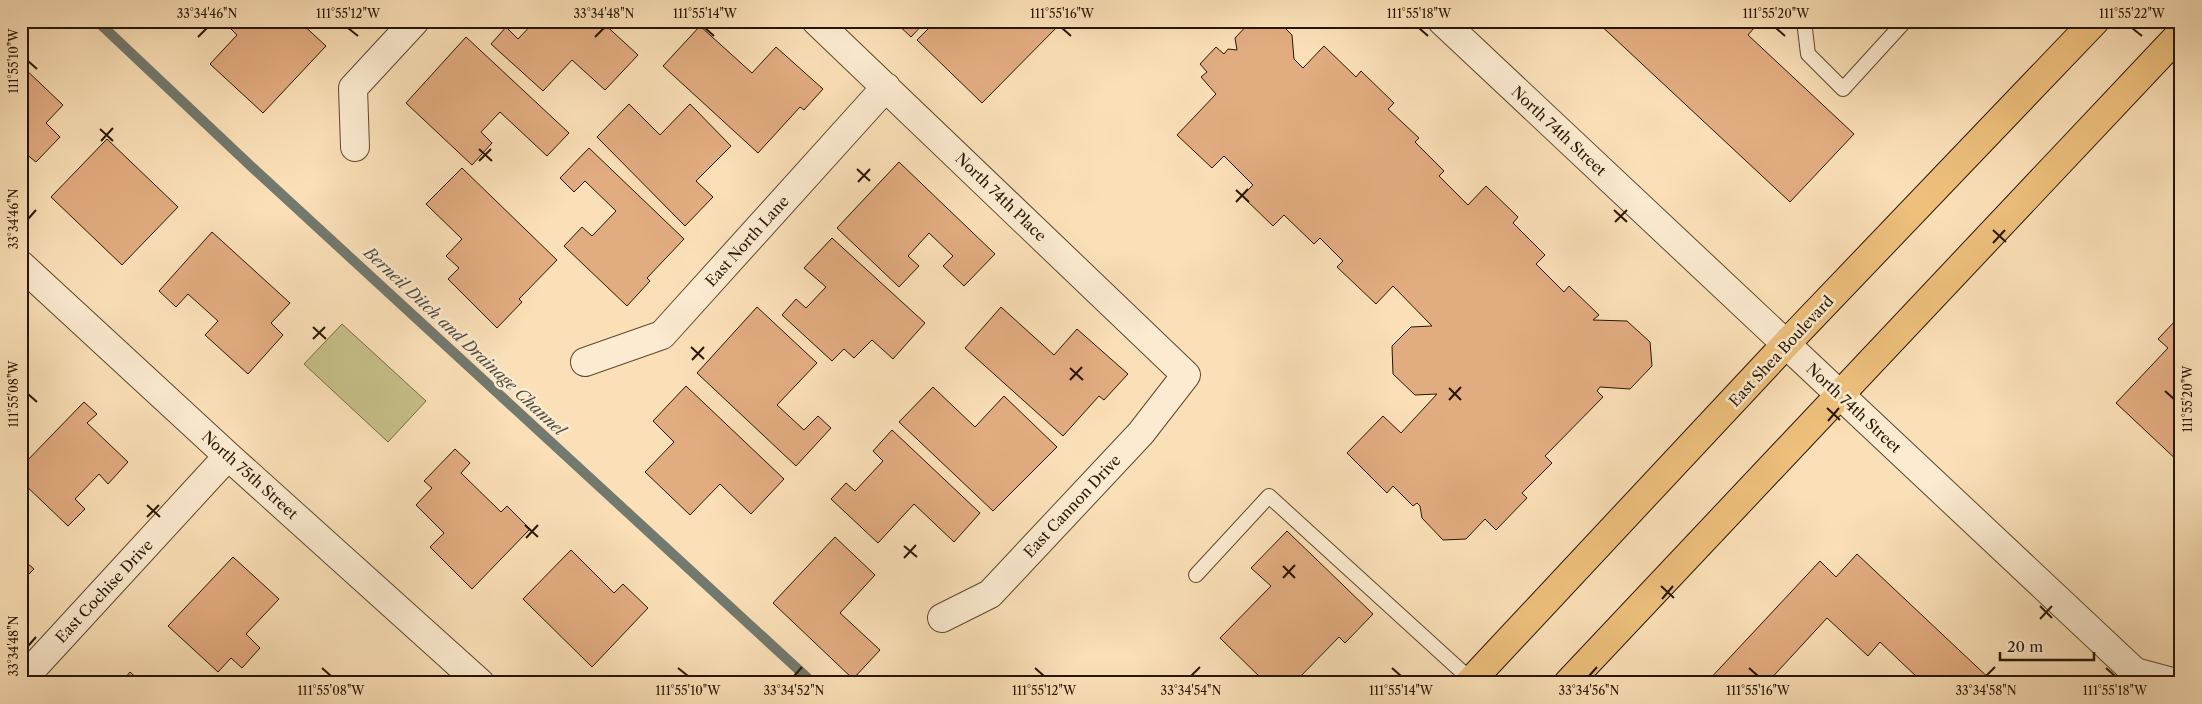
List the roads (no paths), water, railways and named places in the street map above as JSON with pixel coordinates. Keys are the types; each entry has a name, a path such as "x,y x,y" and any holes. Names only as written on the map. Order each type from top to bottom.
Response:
{"main road":[{"name":"East Shea Boulevard","path":"1470,682 1786,344 2095,21"},
{"path":"1568,683 2181,33"}],"street":[{"path":"355,147 353,88 415,21"},
{"name":"North 74th Place","path":"816,21 1186,375"},
{"name":"North 74th Street","path":"1442,21 2137,677 2176,683"},
{"name":"East North Lane","path":"585,362 662,335 886,87"},
{"name":"North 75th Street","path":"21,265 228,456 480,683"},
{"name":"East Cannon Drive","path":"942,618 990,594 1141,433 1186,375"},
{"name":"East Cochise Drive","path":"21,681 228,456"}],"lane":[{"path":"1804,21 1808,54 1843,89 1905,21"},
{"path":"1196,575 1269,496 1470,682"}],"waterway":[{"name":"Berneil Ditch and Drainage Channel","path":"97,21 254,169 813,683"}]}
